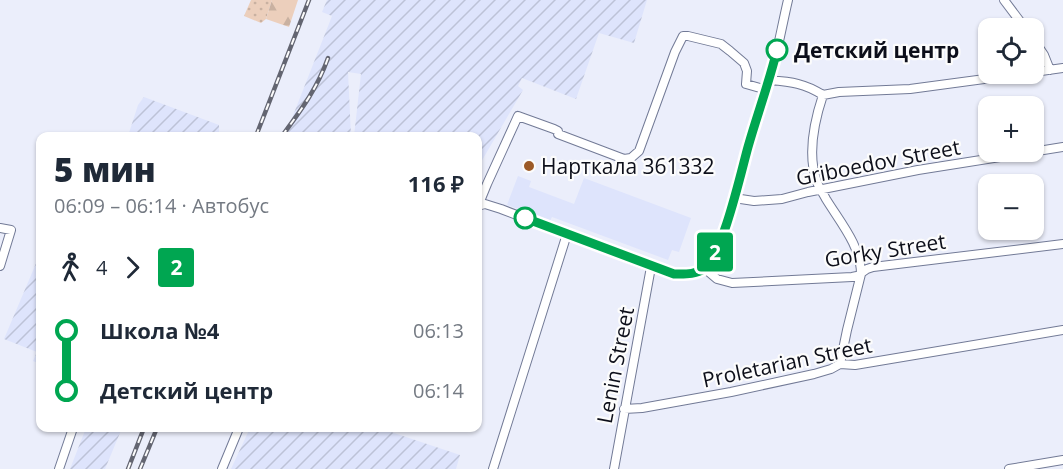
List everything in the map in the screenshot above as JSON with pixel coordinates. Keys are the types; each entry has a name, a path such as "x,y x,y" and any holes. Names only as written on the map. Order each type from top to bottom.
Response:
{"street":[{"path":"482,205 491,205 674,274 696,273 704,268 711,261 715,252 734,198 770,80 788,0"},
{"path":"1004,0 1018,18"},
{"path":"482,194 518,116 624,159 636,155 683,36 721,44 744,63 747,71 746,84 767,90"},
{"path":"1044,55 1050,70"},
{"path":"1044,71 1063,68"},
{"path":"770,80 800,84 823,95 839,92 910,89 978,80"},
{"path":"823,95 814,130 813,155 816,179 820,190 854,243 859,256 861,274 840,364"},
{"name":"Griboedov Street","path":"734,198 754,201 782,199 918,170 1063,147"},
{"path":"0,228 11,230 0,266"},
{"path":"493,469 567,234"},
{"name":"Gorky Street","path":"704,268 717,279 732,283 824,279 857,276 873,267 1063,244"},
{"name":"Lenin Street","path":"614,469 651,267"},
{"name":"Proletarian Street","path":"624,409 731,393 822,371 840,364 855,365 1063,330"},
{"path":"59,469 72,432"},
{"path":"222,469 237,432"},
{"path":"1009,469 1035,467 1063,460"}],"shaded area":[{"path":"327,0 647,0 634,43 599,33 576,99 522,78 518,86 523,90 482,160 482,132 354,132 361,74 348,72 351,132 287,132 332,16 322,12"},
{"path":"144,97 219,125 219,132 129,132 138,105"},
{"path":"518,176 531,181 529,187 574,204 584,178 691,218 679,252 672,250 668,260 552,217 550,221 507,205"},
{"path":"36,263 36,352 4,339"},
{"path":"84,432 120,432 105,469 70,469"},
{"path":"248,432 391,432 460,455 456,469 231,469"}],"green space":[{"path":"251,0 272,0 266,19 261,23 244,16"},
{"path":"272,0 298,0 289,27 266,19"}],"railway":[{"path":"258,132 309,0"},
{"path":"285,132 314,89 328,58"},
{"path":"128,469 142,432"},
{"path":"140,469 155,432"}],"bus line":[{"name":"2","path":"525,218 674,274 696,273 704,268 711,261 715,252 733,202 777,50"}],"place":[{"name":"Детский центр","path":"777,50"},
{"name":"Нарткала 361332","path":"529,166"}]}
